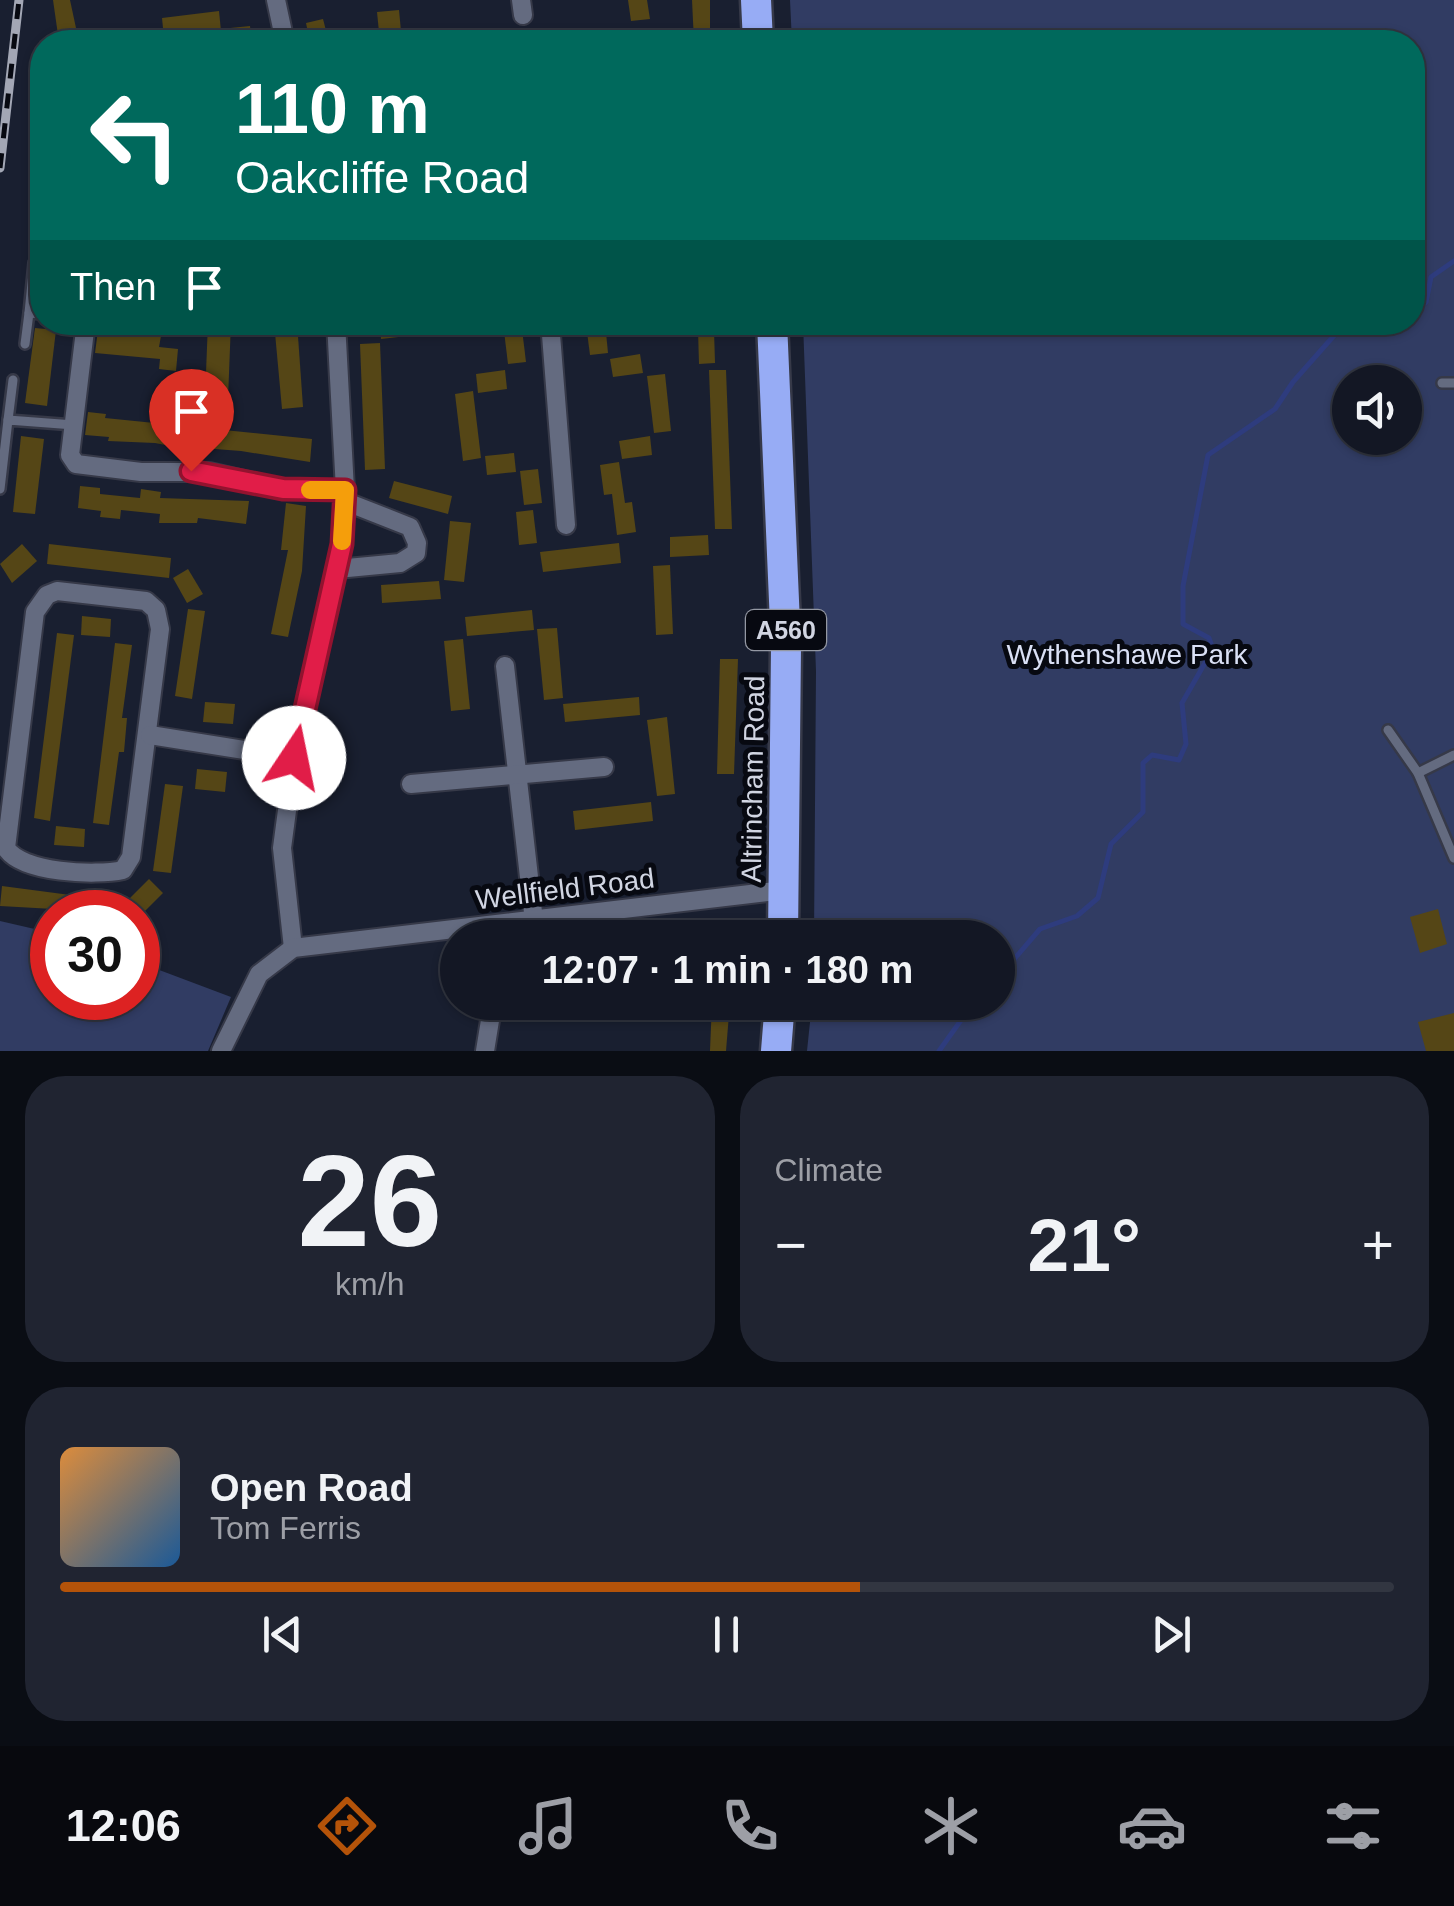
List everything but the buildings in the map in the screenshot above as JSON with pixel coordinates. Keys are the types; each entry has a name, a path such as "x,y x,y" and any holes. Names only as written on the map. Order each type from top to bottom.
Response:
{"highway":[{"path":"756,0 757,30"},
{"name":"Altrincham Road","path":"773,335 786,647 783,920"},
{"path":"776,1051 779,1020"}],"street":[{"path":"276,0 283,30"},
{"path":"84,335 70,456 76,464 141,472 209,472 283,489 345,496 410,527 418,543 410,560 336,569"},
{"path":"221,1051 259,974 293,948 282,848 294,758 336,569 345,496 337,335"},
{"path":"551,335 566,525"},
{"path":"57,591 106,595 146,601 156,610 160,629 150,735 130,857 123,870 104,874 13,859 6,848 36,612 47,595 57,591"},
{"path":"505,666 534,920"},
{"path":"150,735 294,758"},
{"path":"411,784 604,767"},
{"name":"Wellfield Road","path":"534,920 784,890"},
{"name":"Wellfield Road","path":"293,948 440,936"},
{"path":"485,1051 491,1020"}],"lane":[{"path":"24,344 30,303"},
{"path":"0,489 13,380"},
{"path":"1442,383 1454,383"},
{"path":"8,420 74,425"},
{"path":"1388,730 1418,773 1454,858"},
{"path":"1418,773 1454,755"}],"green space":[{"name":"Wythenshawe Park","path":"790,0 1454,0 1454,1051 807,1051 810,1020 1015,1020 1015,920 814,920 816,671 803,335 1425,335 1425,30 791,30"},
{"path":"0,921 30,928 30,1020 160,1020 160,970 231,997 208,1051 0,1051"}],"waterway":[{"path":"1425,303 1431,277 1454,261"},
{"path":"1015,958 1040,929 1077,916 1098,898 1111,844 1143,812 1143,763 1152,755 1179,760 1186,744 1182,703 1213,649 1209,638 1183,624 1183,586 1208,455 1275,409 1335,335"},
{"path":"939,1051 961,1020"}],"railway":[{"path":"0,168 19,0"}],"slow traffic":[{"path":"310,490 345,490 342,541"}],"route":[{"path":"191,471 283,489 345,490 342,544 294,758"}]}
